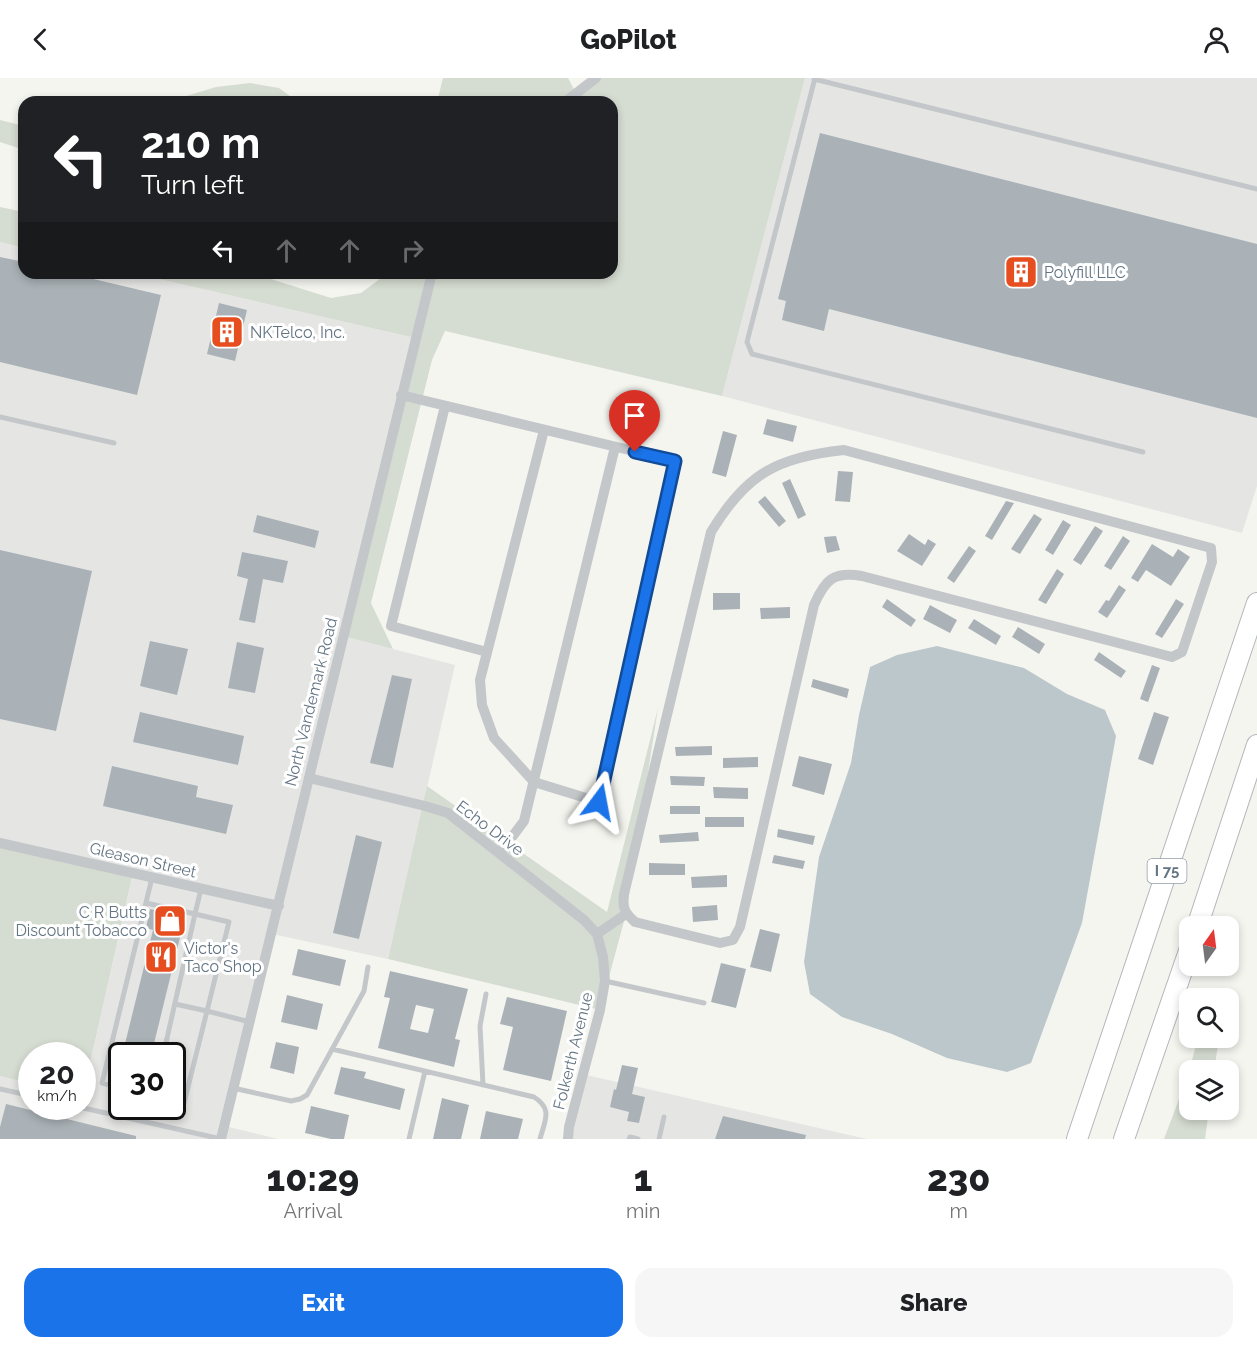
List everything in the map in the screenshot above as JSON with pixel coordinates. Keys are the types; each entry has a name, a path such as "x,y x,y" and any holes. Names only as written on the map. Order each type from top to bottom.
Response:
{"highway":[{"name":"I 75","path":"1077,1138 1257,603"},
{"name":"I 75","path":"1201,916 1257,745"},
{"path":"1124,1139 1180,976"}],"street":[{"path":"573,96 596,78"},
{"name":"North Vandemark Road","path":"221,1139 430,279"},
{"path":"401,395 675,461 599,802 534,782 494,738 482,705 480,680 544,430"},
{"path":"445,406 392,626 487,652"},
{"path":"500,854 524,821 615,447"},
{"path":"844,450 1211,548 1212,562 1182,652 1172,657 862,576 848,574 832,577 822,588 814,605 740,927 733,940 720,943 635,922 626,914 622,906 624,894 711,532 734,498 752,480 772,468 815,453 844,450"},
{"name":"Echo Drive","path":"309,778 448,813 584,920 597,934"},
{"name":"Gleason Street","path":"0,843 279,906"},
{"path":"597,934 626,914"},
{"name":"Folkerth Avenue","path":"568,1139 605,981 603,957 597,934"}],"lane":[{"path":"1143,452 753,354 747,342 814,79 1257,189"},
{"path":"0,417 114,443"},
{"path":"112,1042 152,878"},
{"path":"166,1042 201,889"},
{"path":"146,903 229,922 186,1095"},
{"path":"234,1088 291,1101 300,1100 307,1095 364,991 368,967"},
{"path":"605,981 704,1003"},
{"path":"483,1085 480,1026 486,994"},
{"path":"175,1004 250,1022"},
{"path":"332,1049 534,1097 543,1103 547,1112 540,1139"},
{"path":"108,1058 102,1083 108,1084"},
{"path":"409,1139 425,1071"},
{"path":"0,1089 18,1093"},
{"path":"96,1111 221,1139"},
{"path":"658,1139 664,1118"},
{"path":"629,1139 630,1137 638,1139"}],"shaded area":[{"path":"443,78 568,78 576,93 596,78 805,78 722,396 445,331 432,360 371,603 393,649 343,636 415,338 159,279 271,279 331,298 361,293 380,279 618,279 618,96 438,96"},
{"path":"805,78 1257,78 1257,486 1242,533 722,396"},
{"path":"250,83 279,88 290,96 186,96 216,87"},
{"path":"0,120 18,124 18,148 0,142"},
{"path":"0,207 18,211 18,246 0,242"},
{"path":"0,242 18,246 18,279 159,279 415,338 343,636 455,665 388,959 272,934 225,1126 278,1139 0,1139 0,1076 18,1081 18,1120 96,1120 95,1042 133,874 0,843"},
{"path":"937,646 1024,668 1067,694 1105,710 1116,736 1082,923 1031,1063 1007,1072 947,1058 892,1034 842,1017 810,994 804,962 819,857 851,763 870,667 897,655"},
{"path":"658,708 626,914 600,1010 388,959 427,786 607,912"},
{"path":"0,843 133,873 95,1042 18,1042 18,1081 0,1076"},
{"path":"1195,1048 1217,1048 1216,1060 1192,1060"},
{"path":"582,1074 867,1139 568,1139"},
{"path":"1179,1099 1179,1120 1208,1120 1205,1139 1164,1139"}],"building":[{"name":"Polyfill LLC","path":"820,133 1257,244 1257,418 829,309 824,331 782,320 786,301 778,299"},
{"path":"0,257 18,261 18,279 93,279 161,295 137,395 0,362"},
{"name":"NKTelco, Inc.","path":"219,303 247,310 235,361 207,354"},
{"path":"767,419 797,426 793,442 763,434"},
{"path":"723,431 737,435 726,477 712,473"},
{"path":"838,471 853,472 850,502 835,501"},
{"path":"790,479 806,515 798,519 782,483"},
{"path":"765,496 786,521 779,527 758,502"},
{"path":"1006,501 1014,503 992,540 985,536"},
{"path":"1034,514 1042,519 1020,554 1011,549"},
{"path":"257,515 319,531 315,548 253,532"},
{"path":"1063,520 1071,525 1053,555 1045,550"},
{"path":"1095,526 1103,531 1081,565 1073,560"},
{"path":"909,534 925,545 928,539 936,544 922,566 897,551"},
{"path":"836,536 840,550 827,553 824,537"},
{"path":"1123,536 1130,541 1111,570 1104,566"},
{"path":"1152,544 1173,557 1178,549 1190,557 1171,586 1146,570 1138,582 1131,578"},
{"path":"969,546 976,551 954,583 947,578"},
{"path":"0,550 92,571 56,731 0,719"},
{"path":"242,552 288,561 283,583 263,579 255,623 239,620 248,579 237,576"},
{"path":"1057,569 1064,574 1046,604 1038,600"},
{"path":"1119,585 1126,590 1107,618 1098,612 1106,600 1109,601"},
{"path":"713,593 740,593 740,609 713,610"},
{"path":"887,599 916,620 911,627 882,607"},
{"path":"1176,599 1184,604 1162,638 1155,634"},
{"path":"930,605 957,620 950,633 923,619"},
{"path":"790,607 790,618 761,619 760,608"},
{"path":"974,619 1001,636 996,645 968,628"},
{"path":"1018,627 1045,644 1039,654 1012,637"},
{"path":"150,641 188,649 177,695 140,686"},
{"path":"237,642 264,648 255,693 228,688"},
{"path":"1099,652 1126,671 1121,678 1094,660"},
{"path":"1152,665 1160,668 1148,702 1140,699"},
{"path":"392,675 412,679 393,768 370,763"},
{"path":"813,679 849,689 847,698 811,687"},
{"path":"140,712 244,736 238,765 133,742"},
{"path":"1154,712 1169,717 1153,765 1138,759"},
{"path":"712,746 712,755 676,756 675,747"},
{"path":"799,756 832,764 824,795 792,786"},
{"path":"758,757 758,767 723,768 723,758"},
{"path":"112,766 198,786 196,797 233,805 226,834 103,806"},
{"path":"670,776 705,777 704,786 671,785"},
{"path":"713,787 748,788 748,799 714,798"},
{"path":"670,806 700,806 700,814 670,814"},
{"path":"705,817 744,817 744,827 705,827"},
{"path":"778,829 815,836 813,845 777,837"},
{"path":"698,832 699,841 660,843 659,835"},
{"path":"356,835 382,842 359,939 333,933"},
{"path":"774,855 805,861 803,869 772,863"},
{"path":"649,863 685,864 685,875 649,875"},
{"path":"727,875 727,887 692,888 691,877"},
{"path":"717,905 718,920 693,922 692,907"},
{"path":"150,909 185,917 154,1042 125,1042 153,930 146,928"},
{"path":"760,929 780,934 771,972 750,967"},
{"path":"298,949 346,960 340,986 292,975"},
{"path":"721,963 746,969 736,1008 711,1002"},
{"path":"390,971 468,989 455,1039 460,1040 454,1067 378,1048 390,998 384,997","holes":["416,1005 434,1009 428,1033 410,1029"]},
{"path":"287,995 323,1004 317,1030 281,1022"},
{"path":"507,997 567,1011 551,1081 503,1070 513,1027 500,1024"},
{"path":"276,1042 299,1047 294,1074 270,1068"},
{"path":"622,1065 638,1068 632,1094 645,1097 639,1123 627,1121 629,1112 610,1107"},
{"path":"341,1067 366,1072 364,1078 405,1089 400,1110 334,1094"},
{"path":"442,1098 469,1105 461,1139 433,1139"},
{"path":"6,1104 18,1107 18,1120 71,1120 136,1136 136,1139 0,1139 0,1127"},
{"path":"311,1106 349,1115 344,1139 331,1139 305,1133"},
{"path":"486,1111 523,1119 518,1139 480,1139"},
{"path":"723,1116 806,1135 805,1139 715,1139"}],"place":[{"name":"Polyfill LLC","path":"1021,272"},
{"name":"NKTelco, Inc.","path":"227,332"},
{"name":"C R Butts Discount Tobacco","path":"170,921"},
{"name":"Victor's Taco Shop","path":"161,957"}],"route":[{"path":"599,802 675,461 635,452"}]}
